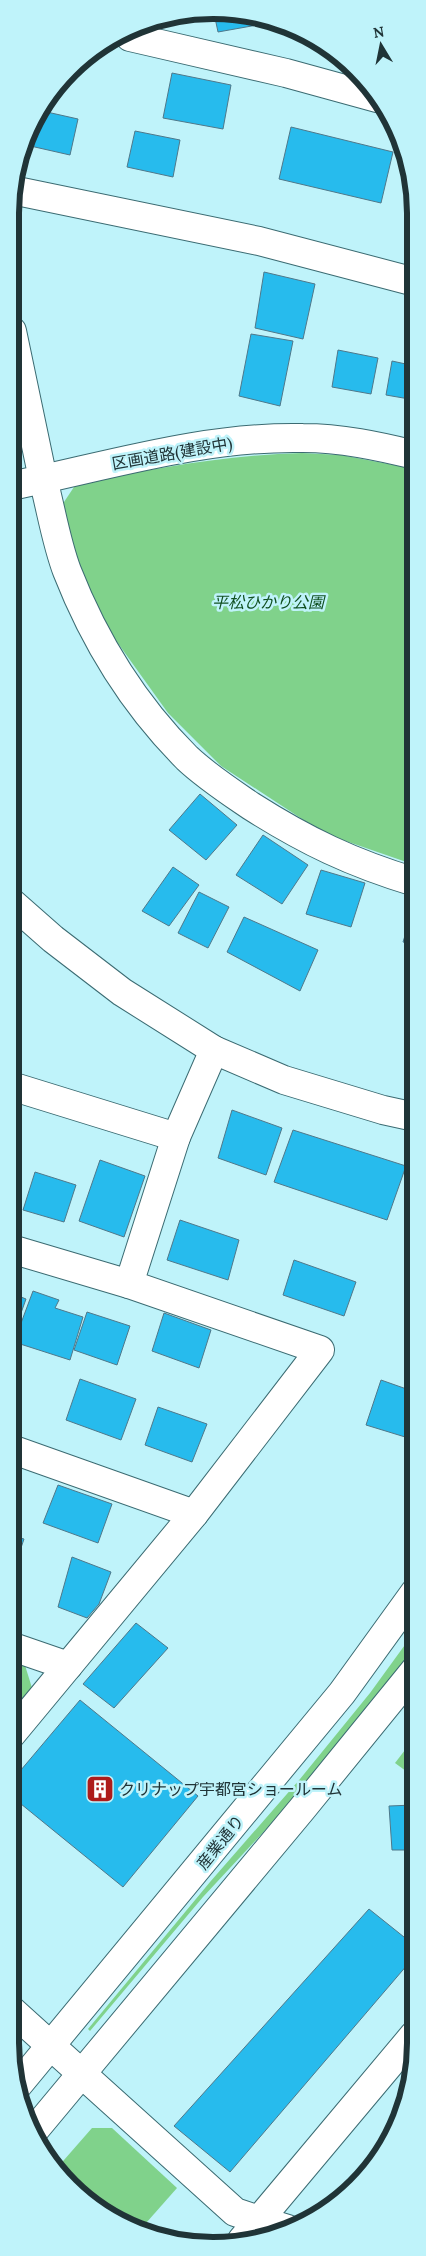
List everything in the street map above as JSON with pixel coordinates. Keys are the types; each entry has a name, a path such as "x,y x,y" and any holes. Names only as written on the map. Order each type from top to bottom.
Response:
{"street":[{"path":"133,36 286,73 367,95"},
{"path":"20,192 259,241 407,280"},
{"path":"19,363 66,570 101,646 153,721 188,759 227,790 298,835 328,851 407,879"},
{"name":"区画道路(建設中)","path":"19,484 189,448 244,440 302,438 353,442 407,453"},
{"path":"19,909 53,939 122,992 214,1050 284,1080 383,1110 407,1115"},
{"path":"129,1284 176,1137 214,1050"},
{"path":"19,1088 176,1137"},
{"path":"19,1250 129,1284 320,1350 194,1514 19,1725"},
{"path":"19,1452 194,1514"},
{"name":"産業通り","path":"22,2080 342,1693 407,1603"},
{"path":"19,1649 68,1666"},
{"path":"38,2126 407,1679"},
{"path":"19,2017 235,2212 251,2230 267,2230"},
{"path":"251,2230 407,2052"}],"green space":[{"name":"平松ひかり公園","path":"274,454 341,455 407,467 407,862 337,838 305,821 221,766 168,713 112,635 87,588 74,551 62,505 76,484 160,468"},
{"path":"407,1642 407,1659 358,1724 309,1783 203,1897 90,2031 88,2029 210,1882 300,1779 370,1693"},
{"path":"19,1660 24,1662 32,1688 19,1704"},
{"path":"407,1747 407,1772 395,1763"},
{"path":"92,2128 112,2128 177,2188 145,2224 105,2205 85,2189 61,2163"}],"building":[{"path":"215,19 238,20 261,24 218,32"},
{"path":"172,73 231,85 223,129 163,118"},
{"path":"47,112 78,119 70,155 31,146"},
{"path":"291,127 393,152 381,203 279,179"},
{"path":"135,131 180,140 173,177 127,167"},
{"path":"264,272 315,284 303,339 255,328"},
{"path":"251,334 293,341 280,406 239,396"},
{"path":"338,350 378,358 371,394 332,387"},
{"path":"392,361 407,364 407,399 386,395"},
{"path":"200,794 237,825 206,860 169,830"},
{"path":"263,835 308,865 282,904 236,875"},
{"path":"173,867 199,885 169,926 142,911"},
{"path":"321,870 365,883 351,927 306,914"},
{"path":"199,892 229,907 208,948 178,933"},
{"path":"244,917 318,950 300,991 227,952"},
{"path":"407,929 407,943 403,942"},
{"path":"232,1110 282,1128 266,1175 218,1158"},
{"path":"293,1130 406,1166 387,1220 274,1182"},
{"path":"100,1160 145,1176 124,1237 79,1221"},
{"path":"35,1172 76,1185 64,1222 23,1210"},
{"path":"180,1220 239,1240 228,1280 167,1260"},
{"path":"294,1260 356,1282 344,1316 283,1295"},
{"path":"33,1291 59,1300 55,1308 83,1317 70,1360 19,1344 19,1329"},
{"path":"19,1296 26,1299 19,1319"},
{"path":"87,1312 130,1326 117,1365 74,1350"},
{"path":"164,1313 211,1330 199,1368 152,1351"},
{"path":"80,1379 136,1399 121,1440 66,1420"},
{"path":"381,1380 407,1389 407,1438 366,1425"},
{"path":"158,1407 207,1424 192,1462 145,1445"},
{"path":"58,1485 112,1504 98,1543 43,1523"},
{"path":"19,1538 24,1539 19,1554"},
{"path":"72,1557 111,1572 99,1604 87,1618 58,1607"},
{"path":"136,1623 168,1648 114,1708 83,1684"},
{"name":"クリナップ宇都宮ショールーム","path":"80,1700 198,1796 123,1887 19,1802 19,1772"},
{"path":"407,1805 407,1850 392,1850 389,1806"},
{"path":"369,1909 407,1939 407,1965 230,2172 174,2126"}],"place":[{"name":"クリナップ宇都宮ショールーム","path":"100,1789"}]}
